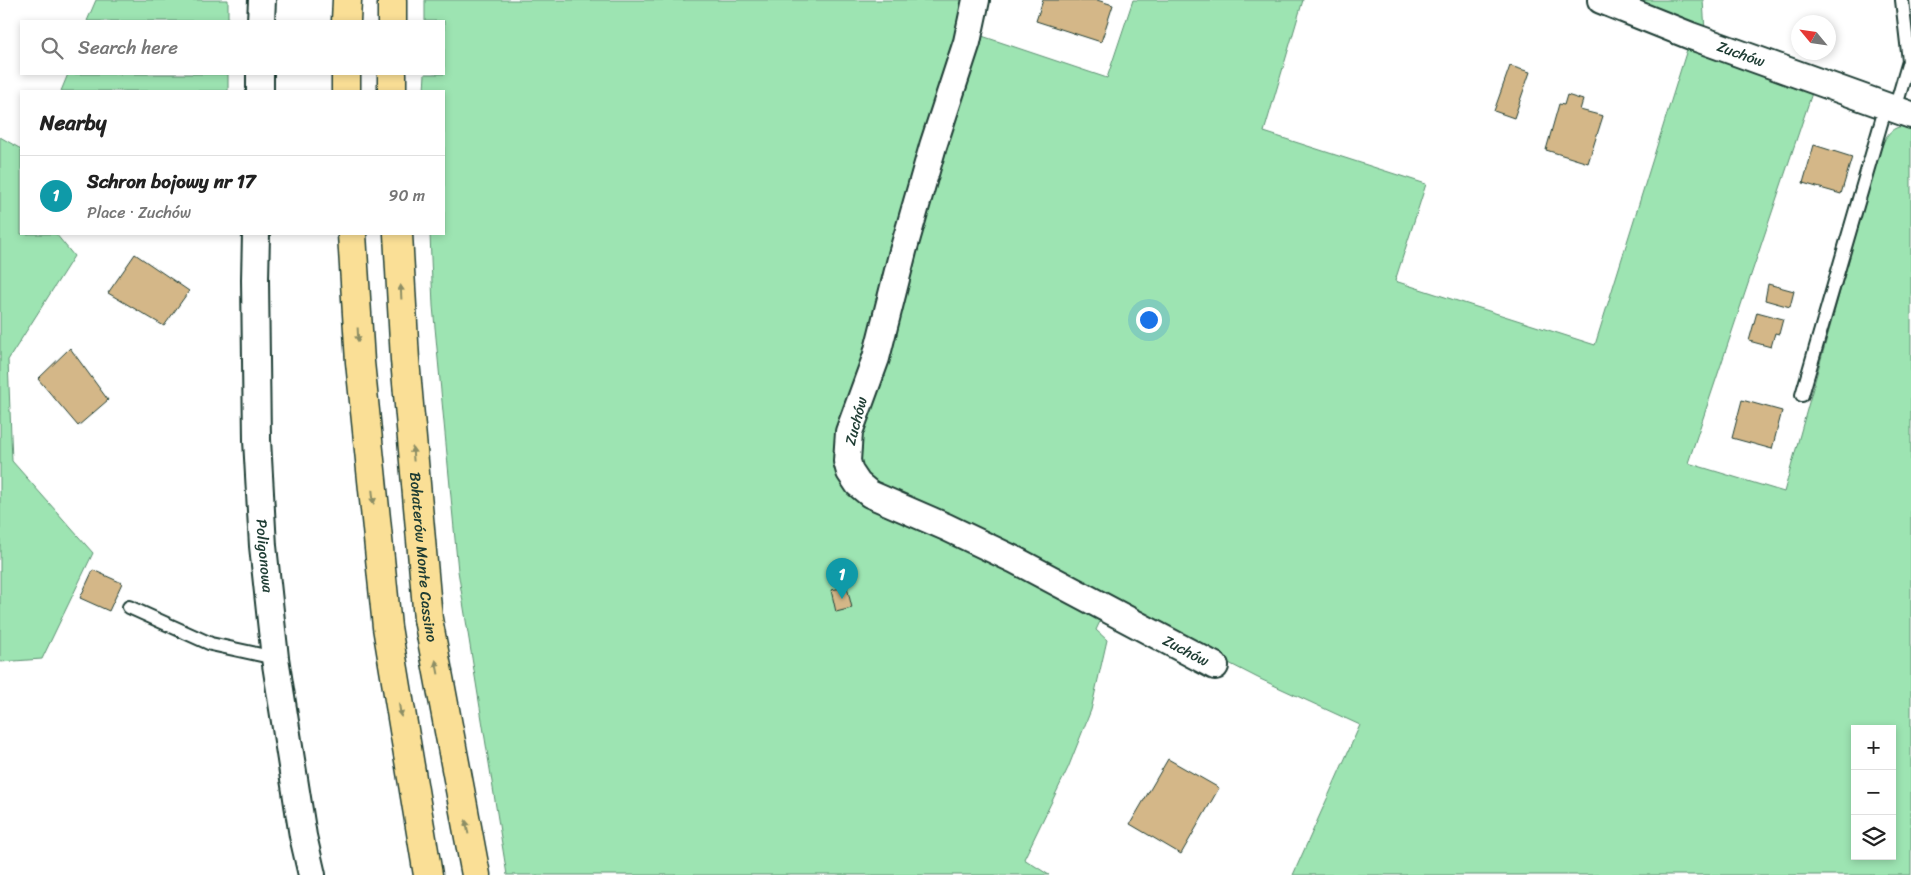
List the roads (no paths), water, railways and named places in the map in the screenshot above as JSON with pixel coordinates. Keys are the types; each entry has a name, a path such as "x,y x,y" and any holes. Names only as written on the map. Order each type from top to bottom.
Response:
{"highway":[{"path":"346,20 347,0"},
{"path":"392,0 392,20"},
{"path":"346,75 346,90"},
{"path":"392,75 392,90"},
{"path":"352,235 360,362 387,627 428,875"},
{"name":"Bohaterów Monte Cassino","path":"398,235 405,360 428,619 476,875"}],"street":[{"path":"261,20 262,0"},
{"name":"Zuchów","path":"976,0 967,42 912,222 876,358 849,432 847,461 850,472 858,484 870,494 1015,560 1215,666"},
{"name":"Zuchów","path":"1601,0 1692,36 1897,110"},
{"path":"260,75 260,90"},
{"name":"Poligonowa","path":"256,235 257,440 263,546 275,658 303,836 312,875"}],"lane":[{"path":"1802,395 1897,110 1909,61 1902,0"},
{"path":"129,607 210,644 275,658"}],"place":[{"name":"Schron bojowy nr 17","path":"842,599"}]}
